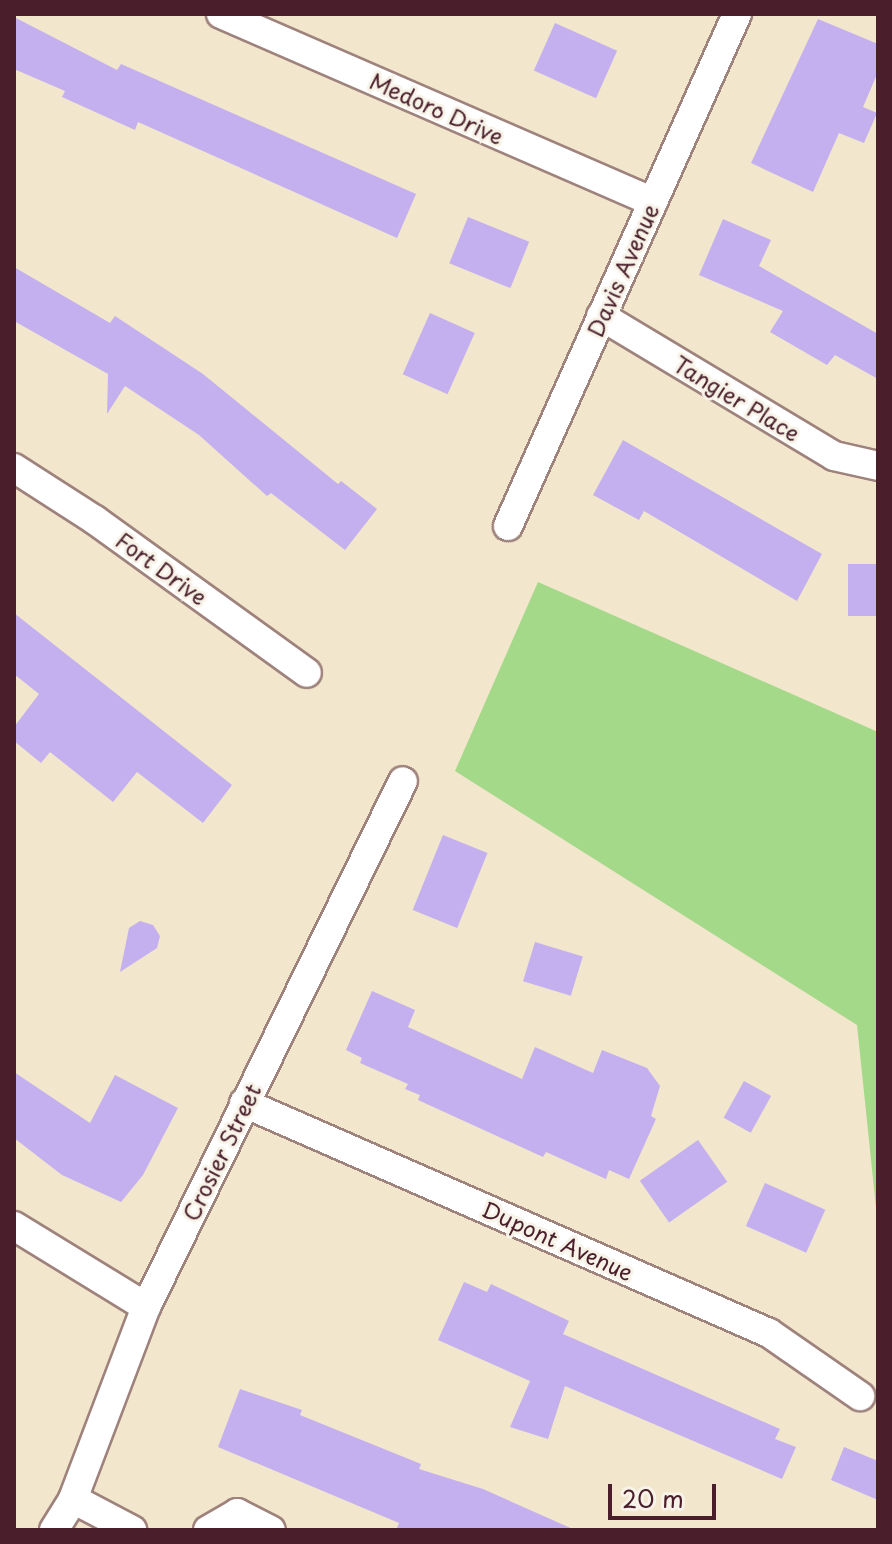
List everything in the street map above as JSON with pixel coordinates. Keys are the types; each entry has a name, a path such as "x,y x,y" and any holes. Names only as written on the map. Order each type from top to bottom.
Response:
{"street":[{"name":"Medoro Drive","path":"221,14 653,202"},
{"name":"Davis Avenue","path":"508,526 737,14"},
{"name":"Tangier Place","path":"601,316 834,456 878,466"},
{"name":"Fort Drive","path":"14,468 95,520 307,673"},
{"name":"Crosier Street","path":"54,1530 73,1499 146,1307 403,781"},
{"name":"Dupont Avenue","path":"244,1103 769,1333 860,1396"},
{"path":"14,1226 146,1307"},
{"path":"73,1499 132,1530"},
{"path":"208,1530 237,1513 271,1530"}],"green space":[{"path":"538,582 878,732 878,1227 857,1025 455,771"}],"building":[{"path":"14,17 117,70 121,64 416,194 397,238 138,122 135,130 62,97 65,91 14,69"},
{"path":"818,19 878,44 878,72 863,107 877,113 864,143 839,133 813,192 751,163"},
{"path":"555,23 617,51 596,98 534,71"},
{"path":"468,217 529,242 510,288 449,263"},
{"path":"723,219 771,240 759,266 878,334 878,379 835,355 827,365 770,332 783,311 699,275"},
{"path":"14,267 110,323 115,316 203,374 338,484 341,481 377,509 345,550 271,493 267,496 199,435 125,386 107,414 108,374 14,321"},
{"path":"430,313 475,333 448,394 403,374"},
{"path":"623,440 822,554 797,601 644,511 639,520 593,495"},
{"path":"848,564 878,564 878,616 848,616"},
{"path":"14,613 232,785 203,823 137,772 113,802 50,752 41,763 14,741 14,727 39,694 14,674"},
{"path":"443,835 488,853 457,928 413,910"},
{"path":"140,921 153,925 160,936 157,948 120,972 129,928"},
{"path":"535,942 583,957 571,996 523,981"},
{"path":"372,991 415,1010 408,1027 522,1079 535,1047 593,1073 602,1050 647,1068 660,1086 651,1116 656,1119 629,1179 609,1170 606,1179 546,1152 543,1157 418,1100 420,1095 405,1089 408,1084 360,1063 362,1058 346,1050"},
{"path":"14,1072 90,1123 115,1075 178,1108 143,1175 121,1202 62,1175 14,1138"},
{"path":"744,1081 771,1096 751,1133 724,1118"},
{"path":"698,1140 727,1182 669,1223 640,1181"},
{"path":"765,1183 825,1210 806,1253 746,1226"},
{"path":"464,1282 487,1292 491,1284 569,1321 563,1334 780,1429 775,1439 796,1447 782,1479 565,1386 548,1439 510,1427 530,1381 438,1340"},
{"path":"240,1389 302,1410 300,1415 421,1464 419,1469 483,1489 575,1530 396,1530 399,1523 218,1447"},
{"path":"844,1447 878,1461 878,1500 831,1480"}]}
